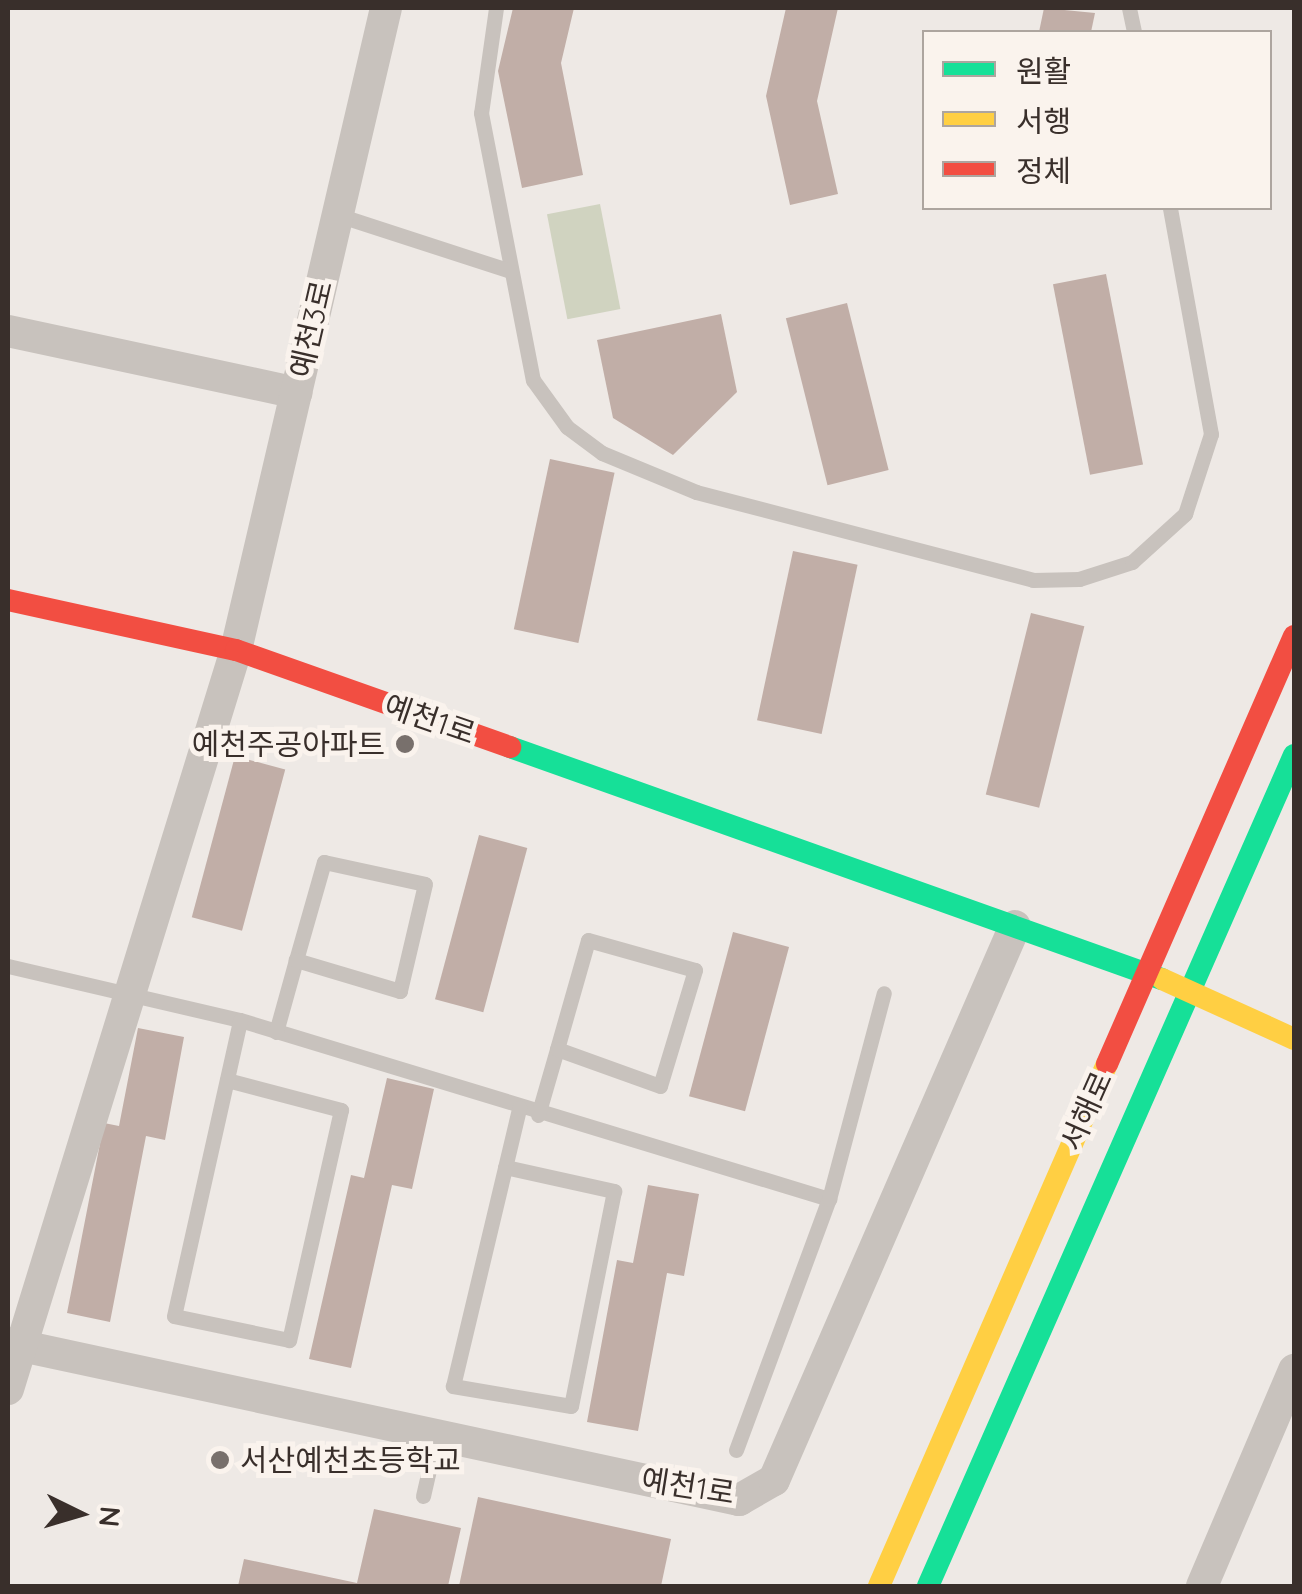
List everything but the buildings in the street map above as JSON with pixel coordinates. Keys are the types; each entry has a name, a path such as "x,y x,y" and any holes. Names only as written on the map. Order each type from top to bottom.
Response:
{"main road":[{"name":"예천1로","path":"8,600 236,650 1146,972 1294,1039"},
{"name":"서해로","path":"879,1586 1294,636"},
{"name":"서해로","path":"928,1586 1294,755"}],"street":[{"name":"예천3로","path":"8,1389 14,1345 130,994 236,650 386,8"},
{"path":"8,332 296,393"},
{"name":"예천1로","path":"14,1345 739,1500 774,1480 1015,926"},
{"path":"1202,1586 1292,1384"}],"lane":[{"path":"496,8 480,97 533,380 567,427 602,453 696,492 911,554 1057,582 1149,551 1200,485 1212,419 1170,210"},
{"path":"338,215 510,271"},
{"path":"276,1032 296,960 324,862 425,884 400,991 296,960"},
{"path":"538,1114 588,940 695,970 660,1086 557,1049"},
{"path":"8,966 240,1020 538,1114 829,1199"},
{"path":"736,1450 829,1199 884,993"},
{"path":"227,1080 342,1110 289,1340 174,1316 240,1020"},
{"path":"505,1167 614,1191 571,1406 453,1386 519,1108"},
{"path":"424,1496 437,1436"}],"green space":[{"path":"600,204 620,309 567,319 547,214"}],"traffic: fast":[{"path":"510,747 1162,979"},
{"path":"928,1586 1294,755"}],"traffic: slow":[{"path":"1162,979 1294,1039"},
{"path":"879,1586 1107,1064"}],"traffic: jam":[{"path":"8,600 236,650 510,747"},
{"path":"1107,1064 1294,636"}],"place":[{"name":"예천주공아파트","path":"405,744"},
{"name":"서산예천초등학교","path":"220,1460"}]}
